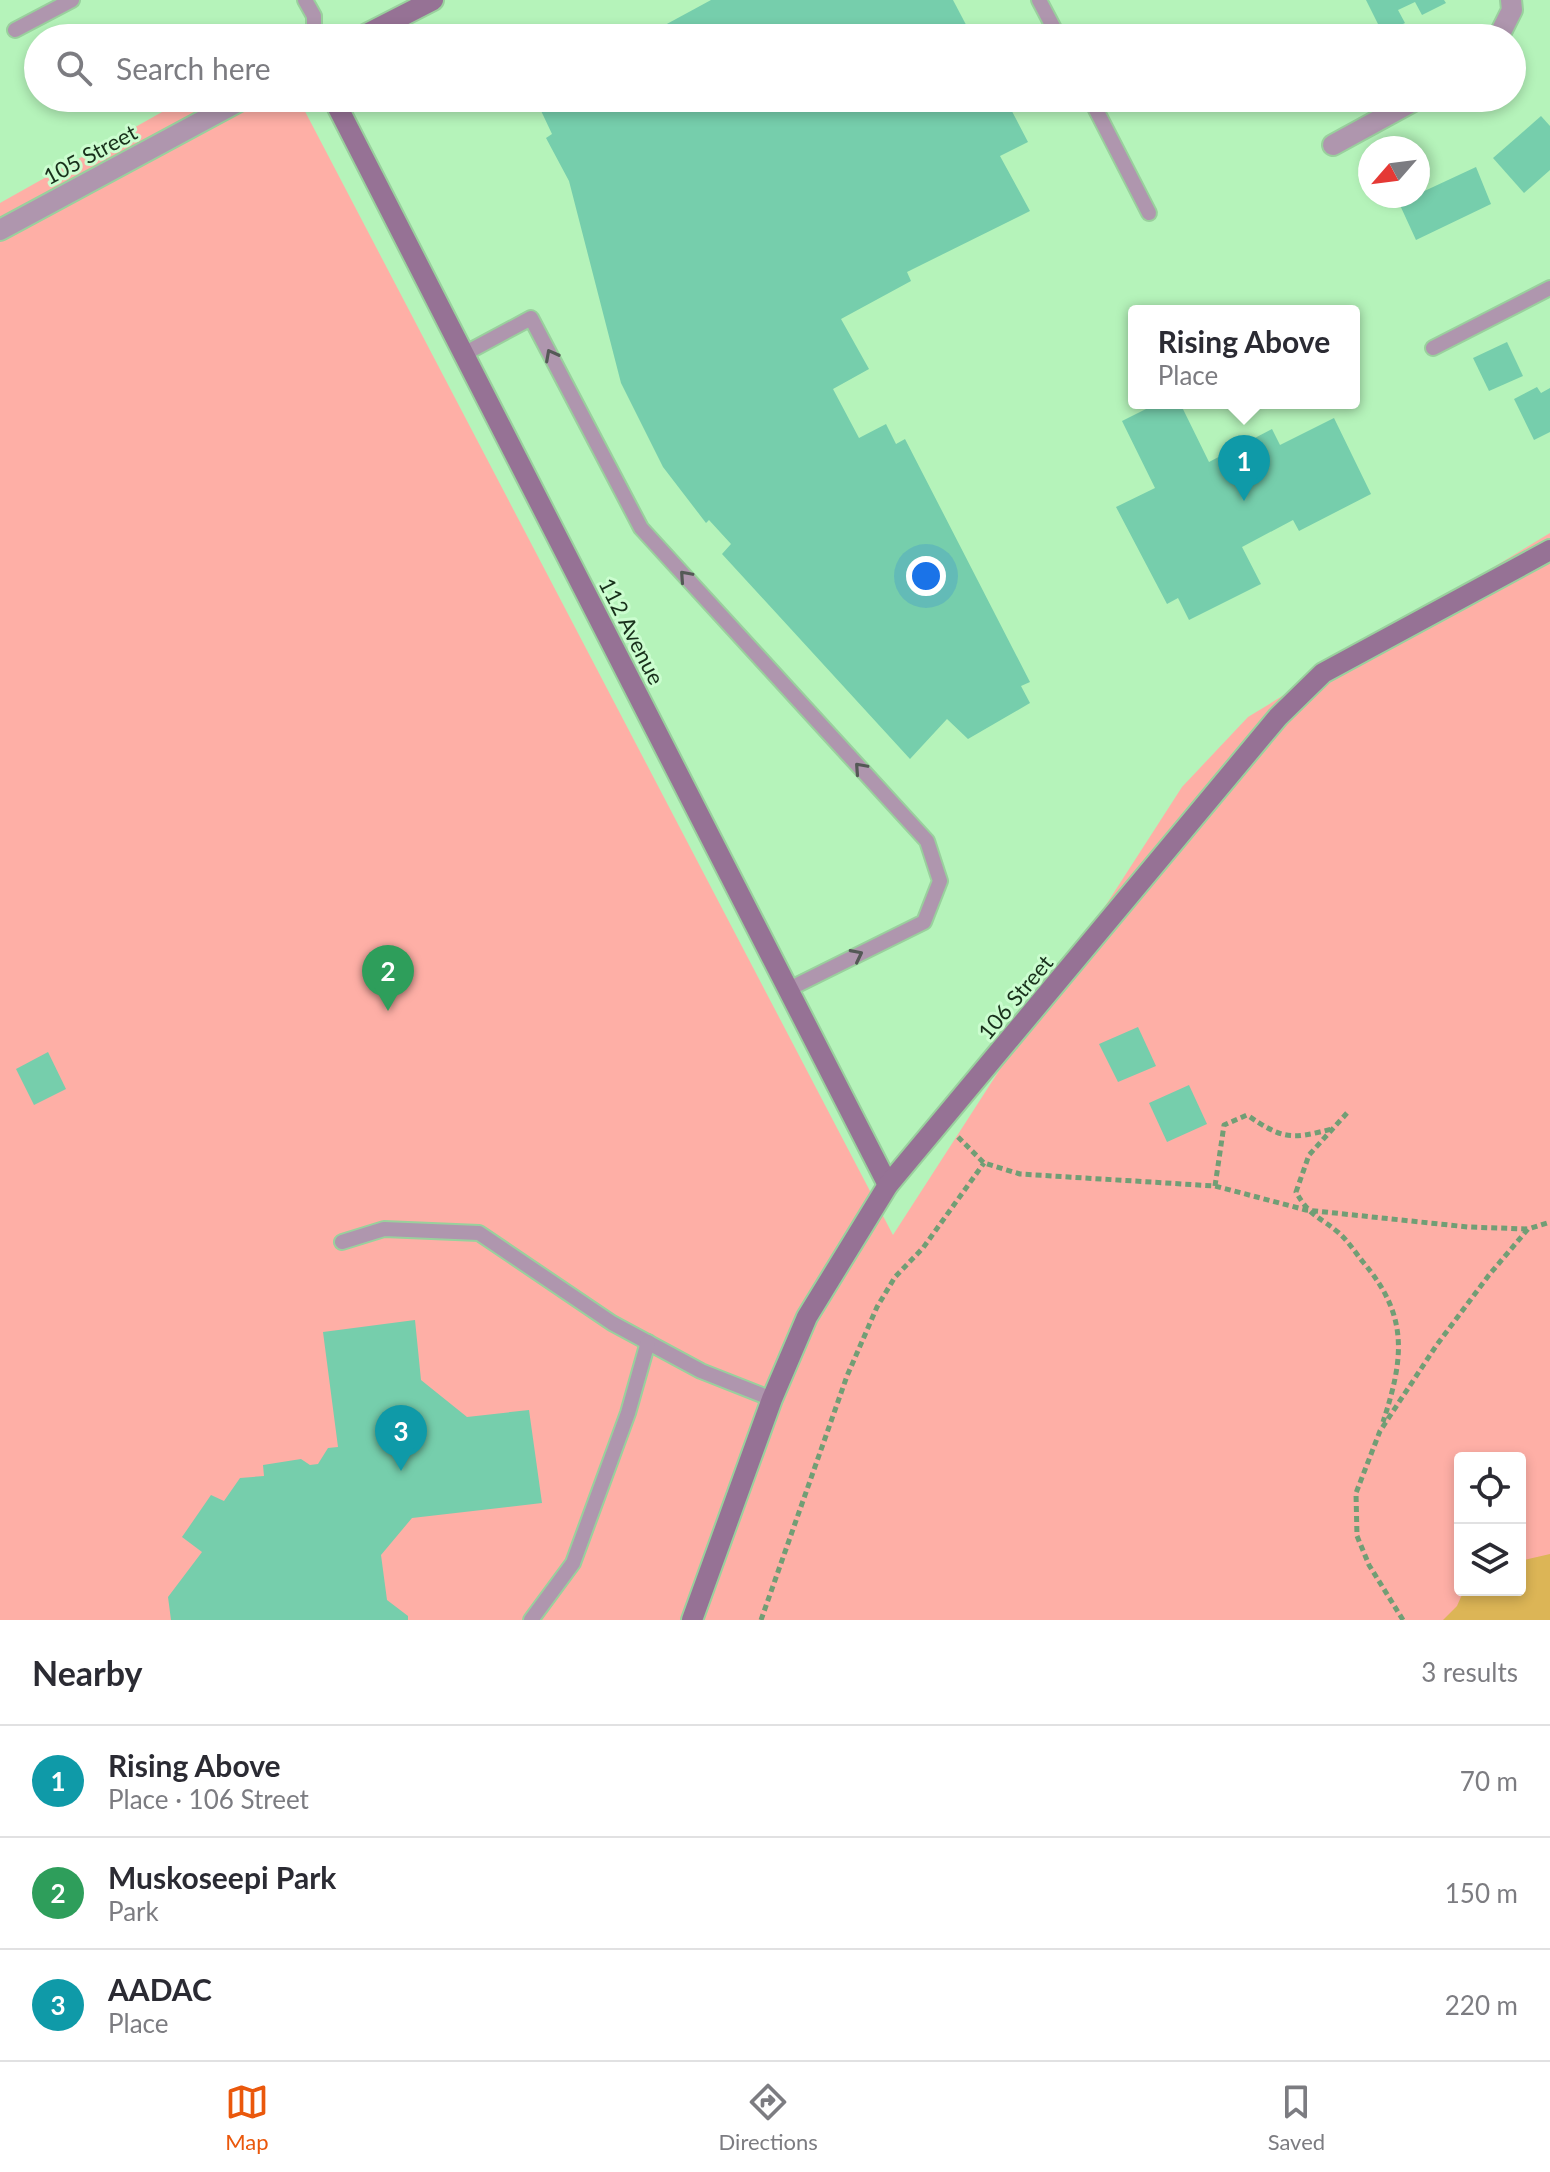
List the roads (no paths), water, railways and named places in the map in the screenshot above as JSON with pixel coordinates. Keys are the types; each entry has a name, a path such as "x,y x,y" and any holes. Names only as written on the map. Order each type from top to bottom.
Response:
{"street":[{"path":"386,24 433,0"},
{"path":"1505,24 1512,10 1511,0"},
{"name":"105 Street","path":"0,230 219,112"},
{"name":"112 Avenue","path":"340,112 888,1185"},
{"path":"1333,145 1393,112"},
{"name":"106 Street","path":"692,1620 772,1399 807,1317 888,1185 1278,717 1323,673 1550,550"}],"lane":[{"path":"26,24 72,0"},
{"path":"305,0 314,16 314,24"},
{"path":"1039,0 1052,24"},
{"path":"15,30 24,25"},
{"path":"1097,112 1149,213"},
{"path":"1433,348 1550,288"},
{"path":"464,354 531,318 641,528 927,841 940,881 924,922 787,990"},
{"path":"342,1242 384,1229 479,1233 612,1323 701,1371 772,1399"},
{"path":"531,1620 573,1563 628,1413 648,1342"}],"place":[{"name":"Rising Above","path":"1244,501"},
{"name":"Muskoseepi Park","path":"388,1011"},
{"name":"AADAC","path":"401,1471"}]}
